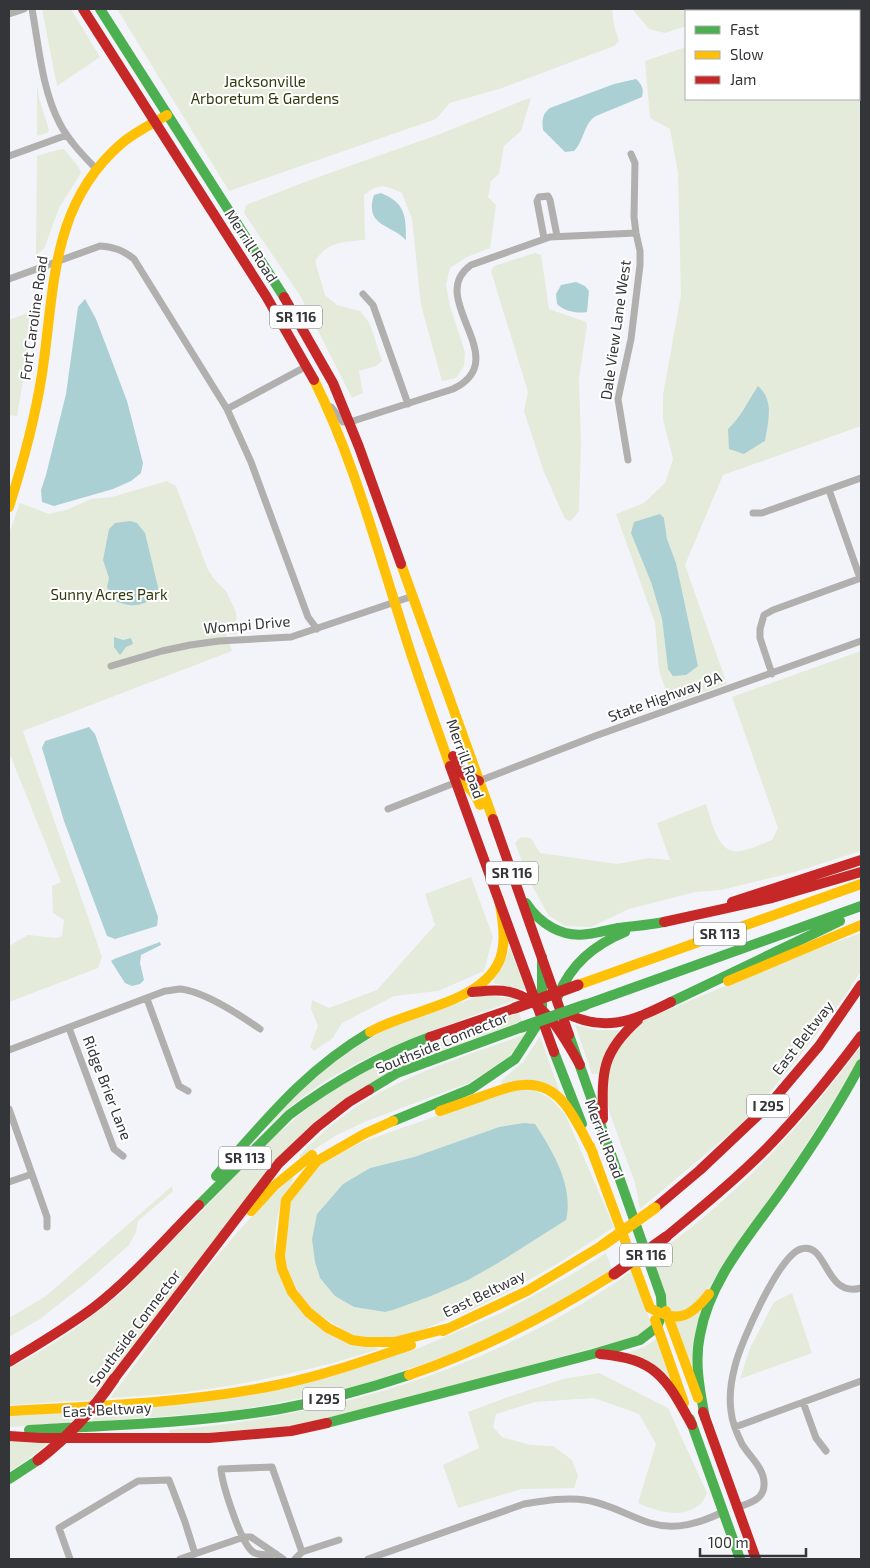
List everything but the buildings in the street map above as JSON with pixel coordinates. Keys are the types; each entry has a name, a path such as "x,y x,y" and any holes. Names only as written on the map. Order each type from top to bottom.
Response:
{"main road":[{"name":"Merrill Road","path":"83,9 270,303 307,366 331,416 349,462 427,698 517,951 543,1012 554,1053 650,1308 740,1559"},
{"name":"Merrill Road","path":"100,9 295,314 322,362 350,422 542,957 660,1296 665,1316"},
{"name":"Fort Caroline Road","path":"9,506 25,452 42,376 56,262 65,226 79,194 96,169 121,144 166,115"},
{"path":"427,698 457,764 464,775 479,781"},
{"path":"449,1328 407,1340 387,1343 366,1342 344,1337 306,1311 291,1291 280,1262 278,1246 282,1213 304,1171 321,1156 366,1132 448,1099 493,1078 522,1052 535,1032 543,1012 546,981 542,957 524,928 477,796 472,788 457,782"},
{"path":"664,922 861,860"},
{"path":"516,884 531,912 547,925 565,933 582,935 664,922 772,898 861,872"},
{"name":"Southside Connector","path":"9,1362 74,1322 99,1303 147,1258 289,1115 317,1094 360,1068 390,1054 515,1008 861,884"},
{"path":"467,993 489,979 499,966 504,943 499,900"},
{"path":"517,951 545,995 573,1018 596,1023 624,1022 641,1017 849,917 861,907"},
{"name":"Southside Connector","path":"9,1479 38,1460 67,1437 83,1420 279,1163 304,1138 349,1102 398,1073 861,907"},
{"path":"671,1002 720,984 861,925"},
{"path":"558,1006 565,981 587,952 600,943 641,926"},
{"name":"East Beltway","path":"9,1411 152,1402 276,1385 371,1359 416,1343 499,1305 565,1270 603,1245 655,1208 700,1170 770,1104 819,1046 861,985"},
{"path":"147,1258 278,1105 318,1067 343,1049 389,1022 467,993 484,990 520,994 543,1012 580,1065"},
{"path":"543,1012 558,1006"},
{"path":"604,1133 602,1078 606,1063 610,1052 622,1034 641,1017"},
{"name":"East Beltway","path":"9,1431 190,1421 289,1407 352,1392 412,1373 477,1349 544,1315 614,1274 666,1237 713,1198 768,1146 817,1093 861,1036"},
{"path":"650,1308 665,1316 682,1316 695,1310 705,1300 830,1120 861,1064"},
{"path":"225,1234 243,1220 274,1186 293,1169 338,1139 358,1128 493,1078"},
{"path":"340,1145 511,1086 528,1084 547,1088 558,1096 565,1104 593,1153"},
{"path":"705,1418 696,1371 699,1341 707,1308 722,1277"},
{"path":"9,1436 41,1438 209,1438 291,1431 593,1354 640,1340 657,1328 665,1316"},
{"path":"665,1316 705,1418 756,1559"},
{"path":"593,1354 630,1357 646,1364 668,1383 694,1430 703,1440 724,1497 727,1502 736,1508"},
{"path":"723,1512 730,1514 735,1521 749,1559"}],"street":[{"path":"9,14 24,9"},
{"path":"32,9 48,95 54,112 67,135 96,169"},
{"path":"9,156 67,135"},
{"name":"Dale View Lane West","path":"628,460 618,399 631,339 640,266 640,251 636,233 635,163 630,154"},
{"path":"544,238 537,201 543,195 548,196 550,200 557,236"},
{"path":"317,386 339,418 343,422 350,422 461,385 474,370 477,356 456,291 459,277 463,271 471,265 544,238 636,233"},
{"path":"9,279 100,246 116,247 134,259 227,409 252,462 308,617 317,629"},
{"path":"363,294 373,304 408,404"},
{"path":"227,409 307,366"},
{"path":"753,513 762,514 861,478"},
{"path":"772,674 760,638 760,629 764,615 861,578 829,490"},
{"name":"Wompi Drive","path":"111,666 190,645 219,641 291,637 413,596"},
{"name":"State Highway 9A","path":"479,781 595,736 861,641"},
{"path":"388,809 457,782"},
{"path":"9,1050 165,991 180,989 215,1002 260,1029"},
{"path":"148,999 179,1086 188,1092"},
{"name":"Ridge Brier Lane","path":"69,1028 114,1149 123,1156"},
{"path":"9,1110 47,1217 47,1227"},
{"path":"9,1182 32,1174"},
{"path":"736,1508 754,1502 762,1495 765,1484 763,1474 742,1444 731,1413 729,1395 735,1366 753,1320 769,1288 788,1258 800,1249 809,1249 818,1253 830,1275 838,1284 857,1290 861,1288"},
{"path":"735,1426 861,1381"},
{"path":"803,1402 816,1438 826,1451"},
{"path":"276,1554 263,1555 254,1553 248,1548 222,1483 221,1469 272,1467 302,1552"},
{"path":"70,1559 59,1528 138,1481 169,1480 195,1554"},
{"path":"368,1559 524,1504 584,1500 603,1504 650,1523 670,1527 702,1522 723,1512"},
{"path":"180,1559 242,1537 251,1537 283,1559"},
{"path":"295,1559 302,1552 339,1540"}],"green space":[{"path":"42,9 71,9 100,57 57,86"},
{"name":"Jacksonville Arboretum & Gardens","path":"117,9 612,9 614,26 619,41 614,46 502,88 450,103 436,119 229,191"},
{"path":"632,9 713,9 685,10 685,26 665,33 649,29"},
{"path":"851,9 852,10 801,10"},
{"path":"860,34 861,37 861,426 723,475 685,565 727,684 674,702 669,700 659,670 655,623 616,514 644,503 665,483 673,459 663,419 663,395 681,295 678,173 670,129 650,118 645,61 685,47 685,100 860,100","holes":["770,412 765,441 744,454 728,429 739,419","664,518 667,539 676,563 668,669 662,619 651,582"]},
{"path":"37,85 49,130 47,133 37,136"},
{"path":"531,98 521,131 504,146 499,174 491,181 488,197 496,205 490,248 467,257 450,268 446,285 450,306 465,352 464,366 456,378 442,381 421,305 412,219 402,193 382,186 374,188 364,195 365,240 343,242 331,246 320,254 315,261 325,295 337,305 360,311 370,324 382,361 376,366 359,371 363,393 352,398 301,297 244,213 246,205 440,134"},
{"path":"64,149 78,166 81,173 59,208 44,249 36,255 37,156"},
{"path":"535,253 541,255 549,309 586,322 587,326 579,378 581,443 579,511 571,521 565,519 544,472 524,411 528,392 491,271 494,266"},
{"path":"35,310 17,416 9,415 9,320"},
{"name":"Sunny Acres Park","path":"167,481 176,486 208,570 226,591 236,612 237,634 226,634 232,651 23,731 102,957 98,968 9,1002 9,946 28,935 56,938 62,936 64,920 53,913 52,886 61,882 9,756 9,534 20,503 49,514 66,510 91,499 112,497"},
{"path":"861,651 861,851 795,872 721,890 695,892 629,909 591,927 566,926 549,916 529,880 515,843 521,837 531,838 540,853 617,864 649,858 670,860 657,823 706,804 713,828 721,843 727,848 734,851 742,851 772,840 778,828 732,697"},
{"path":"471,877 493,937 484,971 438,991 394,996 342,1023 333,1038 314,1051 310,1047 318,1026 311,1009 312,1000 329,1008 377,990 435,925 425,894"},
{"path":"861,933 861,971 847,993 796,1061 739,1126 640,1209 635,1183 609,1111 607,1099 607,1069 615,1049 642,1021 796,956"},
{"path":"510,948 526,990 493,983"},
{"path":"482,995 518,999 418,1036 354,1065 324,1082 295,1103 268,1127 267,1125 289,1100 338,1058 386,1029"},
{"path":"519,1013 522,1021 465,1042 321,1117 91,1400 9,1405 9,1369 68,1334 122,1292 276,1135 320,1098 364,1071 399,1056"},
{"path":"575,1025 597,1030 619,1030 598,1074 592,1074"},
{"path":"531,1032 519,1050 469,1083 364,1122 335,1136 301,1158 299,1156 324,1131 351,1110 378,1093 436,1066"},
{"path":"540,1036 559,1090 558,1092 501,1085 502,1080 523,1062"},
{"path":"861,1046 861,1058 766,1207 695,1307 673,1313 669,1310 652,1257 712,1210 765,1160 814,1106"},
{"path":"530,1088 550,1098 565,1114 614,1227 562,1261 515,1288 477,1307 422,1330 386,1339 351,1335 306,1306 285,1266 288,1206 314,1168 362,1142 505,1092","holes":["499,1127 566,1220 531,1242 393,1310 385,1312 354,1307 317,1214 343,1184 370,1168 414,1157"]},
{"path":"291,1178 294,1178 281,1204 277,1218 274,1243 276,1260 299,1309 379,1349 308,1369 235,1385 177,1393 110,1398 195,1284 241,1228"},
{"path":"172,1186 173,1191 138,1221 136,1232 129,1245 87,1282 40,1319 9,1337 9,1318 46,1296"},
{"path":"606,1253 612,1269 550,1307 469,1348 350,1389 234,1411 91,1422 100,1410 154,1407 414,1350 501,1313 569,1276"},
{"path":"632,1271 652,1326 645,1334 313,1424 170,1436 169,1430 231,1423 292,1413 353,1399 412,1382 470,1360 526,1335 580,1305"},
{"path":"792,1293 812,1353 740,1379 750,1348 774,1302"},
{"path":"701,1311 693,1368 674,1321"},
{"path":"656,1339 669,1376 667,1377 627,1353 646,1346"},
{"path":"599,1373 668,1408 707,1493 699,1505 691,1510 676,1513 652,1509 638,1503 656,1444 639,1414 594,1398 535,1402 496,1414 493,1427 502,1437 530,1445 553,1446 572,1460 578,1476 574,1488 522,1489 458,1508 443,1465 479,1448 468,1412 563,1379"},
{"path":"83,1410 69,1424 9,1427 9,1415"},
{"path":"9,1440 51,1441 9,1472"}],"water":[{"path":"636,79 642,87 642,97 592,119 578,147 574,151 565,152 543,130 543,118 550,108 614,84"},
{"path":"381,193 395,201 402,211 406,240 376,219 372,205 374,195"},
{"path":"576,282 585,286 589,291 587,312 571,311 557,304 556,294 561,285"},
{"path":"85,299 96,319 127,401 143,463 141,473 131,481 113,489 54,506 42,502 41,490 66,394 78,307"},
{"path":"758,386 767,398 769,412 765,441 744,454 729,449 728,429 741,414"},
{"path":"660,514 664,518 667,539 676,563 698,666 686,675 673,676 668,669 662,619 651,582 631,533 634,522"},
{"path":"130,521 137,523 145,533 158,587 158,596 136,605 112,600 107,587 109,578 103,560 109,529 115,523"},
{"path":"114,637 123,640 131,638 133,644 126,647 120,655 114,647"},
{"path":"89,727 95,734 158,917 157,926 115,939 107,936 64,821 42,748 45,741"},
{"path":"160,942 161,945 141,955 140,963 144,980 140,984 132,986 125,983 111,961"},
{"path":"524,1123 535,1124 555,1158 567,1195 568,1208 566,1220 468,1280 393,1310 385,1312 354,1307 335,1296 320,1278 315,1262 312,1239 317,1214 343,1184 370,1168 414,1157 499,1127"}],"traffic: fast":[{"path":"100,9 284,297"},
{"path":"526,903 545,923 569,934 592,934 618,928 664,922"},
{"path":"585,1005 861,906"},
{"path":"671,1002 840,921"},
{"path":"558,996 570,974 585,957 603,943 625,932"},
{"path":"393,1121 471,1089 515,1059 542,1017 542,957"},
{"path":"522,1027 585,1005"},
{"path":"369,1090 397,1073 522,1027"},
{"path":"216,1176 269,1116 305,1080 346,1047 370,1032"},
{"path":"569,1035 661,1296"},
{"path":"199,1205 289,1115 339,1081 374,1061 430,1037"},
{"path":"554,1052 582,1124"},
{"path":"705,1418 698,1376 698,1345 705,1314 713,1294 746,1239 815,1142 861,1064"},
{"path":"327,1423 640,1340 657,1327 662,1314 661,1296"},
{"path":"29,1430 155,1423 249,1414 329,1398 409,1375"},
{"path":"690,1419 740,1559"},
{"path":"9,1479 38,1460"}],"traffic: slow":[{"path":"9,507 36,408 54,279 68,221 81,193 98,167 127,139 167,115"},
{"path":"314,380 328,409 351,468 450,766"},
{"path":"401,564 493,819"},
{"path":"457,782 472,790 480,805"},
{"path":"578,985 861,884"},
{"path":"370,1032 450,1001 486,980 497,965 504,940 499,900"},
{"path":"728,981 861,925"},
{"path":"440,1111 515,1086 536,1086 555,1094 564,1103 593,1153"},
{"path":"393,1121 364,1134 317,1161 286,1200 280,1256 282,1269 292,1292 308,1312 328,1328 352,1340 394,1342 449,1328"},
{"path":"590,1146 650,1308"},
{"path":"251,1211 274,1186 312,1155"},
{"path":"603,1245 655,1208"},
{"path":"443,1331 527,1291 603,1245"},
{"path":"409,1375 489,1343 565,1304 614,1274"},
{"path":"650,1308 668,1316 682,1316 696,1308 709,1294"},
{"path":"666,1311 698,1398"},
{"path":"655,1320 684,1403"},
{"path":"9,1411 143,1403 244,1391 311,1377 411,1345"}],"traffic: jam":[{"path":"83,9 266,296 314,380"},
{"path":"284,297 333,383 359,447 401,564"},
{"path":"453,756 464,775 479,781"},
{"path":"450,766 554,1052"},
{"path":"493,819 569,1035"},
{"path":"732,902 861,860"},
{"path":"664,922 772,898 861,872"},
{"path":"515,1008 578,985"},
{"path":"655,1208 700,1170 770,1104 819,1046 861,985"},
{"path":"472,992 505,991 522,996 533,1003 552,1021 580,1065"},
{"path":"560,1010 589,1022 616,1023 643,1015 671,1002"},
{"path":"430,1037 515,1008"},
{"path":"603,1119 603,1088 606,1064 610,1053 617,1043 638,1020"},
{"path":"666,1237 730,1183 767,1148 816,1094 861,1036"},
{"path":"114,1379 279,1163 317,1127 349,1102 369,1090"},
{"path":"9,1362 51,1336 107,1297 199,1205"},
{"path":"614,1274 666,1237"},
{"path":"600,1354 635,1361 647,1366 658,1374 675,1395 692,1425"},
{"path":"38,1460 60,1442 79,1422 114,1379"},
{"path":"703,1412 756,1559"},
{"path":"9,1436 41,1438 209,1438 291,1431 327,1423"}]}
